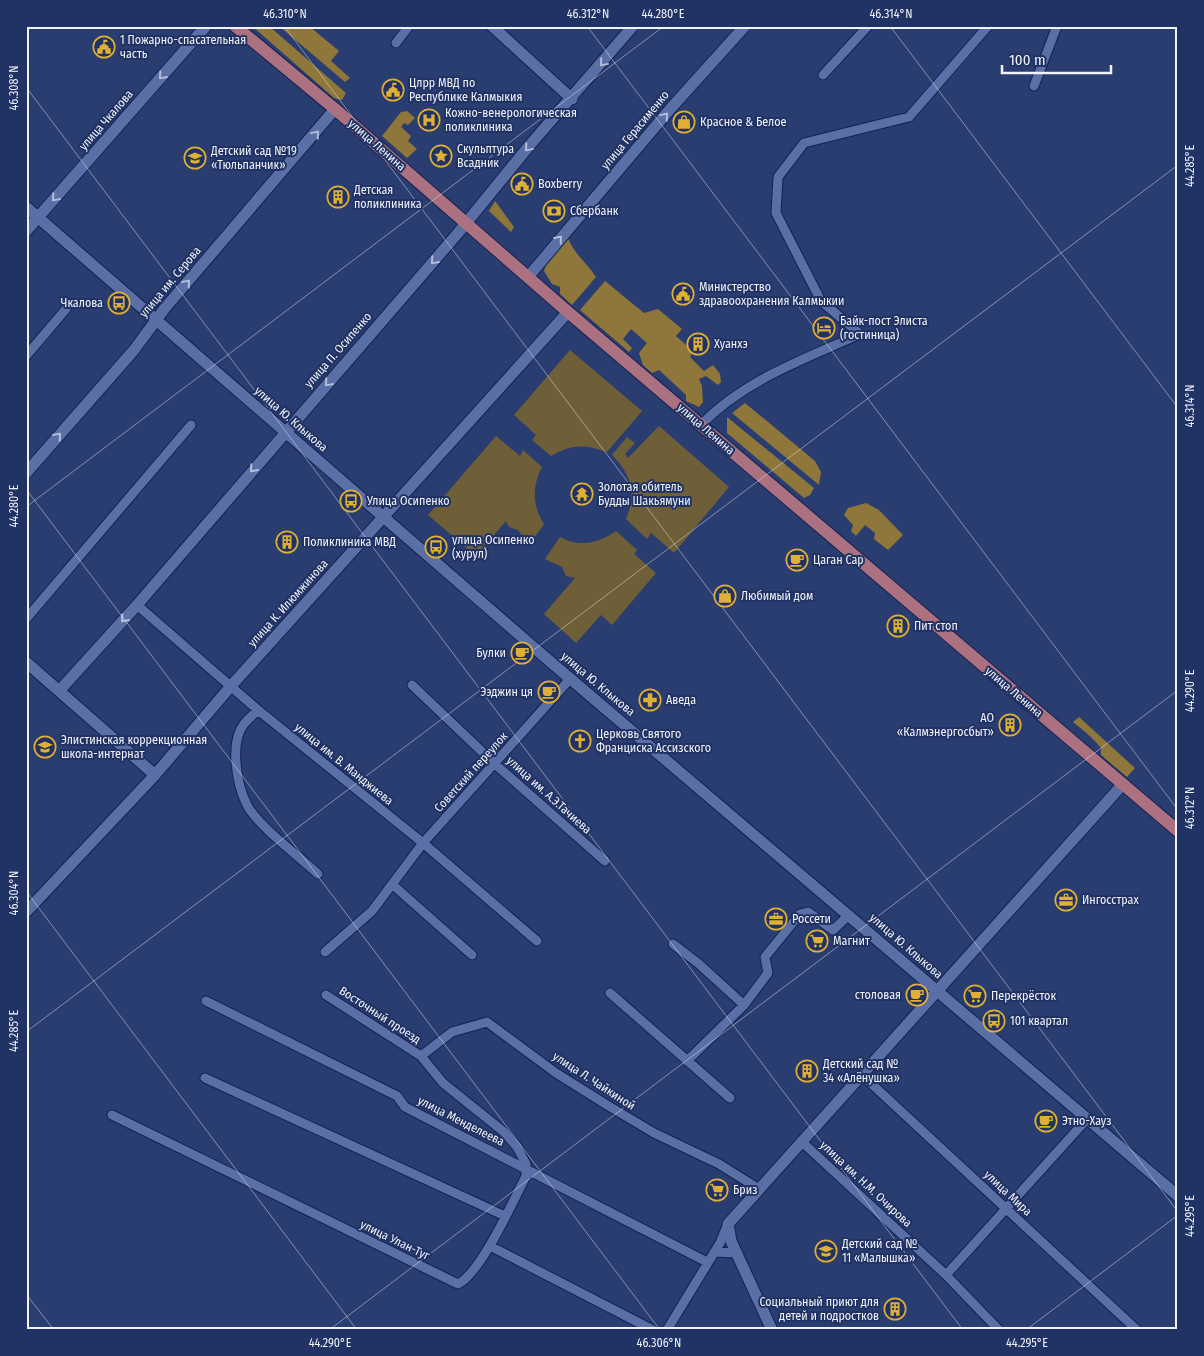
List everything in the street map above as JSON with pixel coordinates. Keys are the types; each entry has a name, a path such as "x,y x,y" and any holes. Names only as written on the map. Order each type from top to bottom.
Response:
{"main road":[{"name":"улица Чкалова","path":"26,231 206,26"},
{"name":"улица Ленина","path":"235,26 335,109 568,312 1178,831"},
{"path":"492,26 572,99"},
{"name":"улица П. Осипенко","path":"60,690 137,605 633,26"},
{"name":"улица Герасименко","path":"528,277 671,108 745,26"},
{"name":"улица им. Серова","path":"26,473 134,350 155,320 335,109"},
{"name":"улица Ю. Клыкова","path":"26,207 570,679 1178,1196"},
{"name":"улица К. Илюмжинова","path":"26,912 155,775 231,686 568,312"},
{"path":"26,662 155,775"},
{"path":"772,1330 732,1241 728,1224 1123,784"}],"street":[{"path":"396,43 409,26"},
{"path":"823,75 868,26"},
{"path":"702,425 718,407 775,372 860,334 822,301 776,213 778,177 804,143 910,117 988,26"},
{"path":"1034,86 1057,26"},
{"path":"26,356 66,309"},
{"path":"26,619 191,425"},
{"name":"улица им. В. Манджиева","path":"137,605 258,710 422,843 537,941"},
{"name":"Советский переулок","path":"393,885 422,843 496,764 570,679"},
{"name":"улица им. А.Э.Тачиева","path":"412,685 605,862"},
{"path":"258,710 243,725 236,744 237,770 247,805 258,820 318,874"},
{"path":"325,952 372,911 393,885 472,955"},
{"path":"687,1061 744,1005 768,973 765,957 800,914 808,912 833,930 849,915"},
{"path":"673,944 699,964 744,1005"},
{"path":"610,993 730,1098"},
{"name":"Восточный проезд","path":"326,995 421,1056"},
{"name":"улица Менделеева","path":"206,1001 397,1096 405,1107 707,1262"},
{"name":"улица Л. Чайкиной","path":"421,1056 452,1032 487,1022 556,1073 607,1105 654,1133 719,1164 759,1189"},
{"path":"421,1056 442,1084 504,1132 517,1147 526,1164 526,1176 490,1246 653,1330"},
{"name":"улица Мира","path":"862,1074 1137,1330"},
{"path":"205,1078 505,1216"},
{"name":"улица Улан-Туг","path":"112,1115 458,1284 466,1280 490,1246"},
{"path":"946,1275 1087,1119"},
{"name":"улица им. Н.М. Очирова","path":"802,1141 946,1275 999,1330"},
{"path":"667,1330 714,1252 728,1224"},
{"path":"714,1252 738,1253"}],"shaded area":[{"path":"252,26 269,26 346,93 342,100 334,98"},
{"path":"279,26 309,26 339,51 331,61 350,78 345,82"},
{"path":"407,111 415,118 408,125 404,123 401,127 411,136 408,141 417,149 407,158 382,136 401,112"},
{"path":"495,201 514,227 511,232 489,211"},
{"path":"568,238 574,249 596,277 572,305 560,294 560,287 552,284 544,271 548,260"},
{"path":"605,281 644,313 658,309 682,329 676,336 693,351 690,357 704,371 713,365 720,374 721,382 718,385 706,376 699,379 702,386 703,402 699,407 686,401 686,395 659,370 652,373 643,365 639,353 647,343 631,329 623,339 632,348 629,352 580,310"},
{"path":"570,350 642,411 607,452 579,446 565,449 551,456 532,440 536,435 514,415"},
{"path":"745,403 815,461 821,472 819,485 732,413"},
{"path":"727,417 814,488 810,495 804,498 727,433"},
{"path":"659,426 729,487 674,553 651,533 647,539 626,519 631,501 630,484 624,469 612,455 627,437 635,443 625,454 628,458"},
{"path":"496,436 520,456 523,450 542,467 536,481 535,503 544,524 529,545 518,530 509,527 506,521 476,556 428,515"},
{"path":"866,503 879,510 903,535 888,550 874,539 875,533 865,525 856,536 851,531 853,525 844,515 848,508"},
{"path":"616,531 637,550 634,554 656,573 612,625 601,615 576,643 544,614 575,578 566,576 562,567 545,559 560,537 575,542 589,543 603,539"},
{"path":"1079,717 1135,768 1127,777 1101,755 1101,748 1073,722"}],"place":[{"name":"1 Пожарно-спасательная часть","path":"104,47"},
{"name":"Цлрр МВД по Республике Калмыкия","path":"393,90"},
{"name":"Кожно-венерологическая поликлиника","path":"429,120"},
{"name":"Красное & Белое","path":"684,122"},
{"name":"Скульптура Всадник","path":"441,156"},
{"name":"Детский сад №19 «Тюльпанчик»","path":"195,158"},
{"name":"Boxberry","path":"522,184"},
{"name":"Детская поликлиника","path":"338,197"},
{"name":"Сбербанк","path":"554,211"},
{"name":"Министерство здравоохранения Калмыкии","path":"683,294"},
{"name":"Чкалова","path":"119,303"},
{"name":"Байк-пост Элиста (гостиница)","path":"824,328"},
{"name":"Хуанхэ","path":"698,344"},
{"name":"Золотая обитель Будды Шакьямуни","path":"582,494"},
{"name":"Улица Осипенко","path":"351,501"},
{"name":"Поликлиника МВД","path":"287,542"},
{"name":"улица Осипенко (хурул)","path":"436,547"},
{"name":"Цаган Сар","path":"797,560"},
{"name":"Любимый дом","path":"725,596"},
{"name":"Пит стоп","path":"898,626"},
{"name":"Булки","path":"522,653"},
{"name":"Ээджин ця","path":"549,692"},
{"name":"Аведа","path":"650,700"},
{"name":"АО «Калмэнергосбыт»","path":"1010,725"},
{"name":"Церковь Святого Франциска Ассизского","path":"580,741"},
{"name":"Элистинская коррекционная школа-интернат","path":"45,747"},
{"name":"Ингосстрах","path":"1066,900"},
{"name":"Россети","path":"776,919"},
{"name":"Магнит","path":"817,941"},
{"name":"столовая","path":"917,995"},
{"name":"Перекрёсток","path":"975,996"},
{"name":"101 квартал","path":"994,1021"},
{"name":"Детский сад № 34 «Алёнушка»","path":"807,1071"},
{"name":"Этно-Хауз","path":"1046,1121"},
{"name":"Бриз","path":"717,1190"},
{"name":"Детский сад № 11 «Малышка»","path":"826,1251"},
{"name":"Социальный приют для детей и подростков","path":"895,1309"}]}
